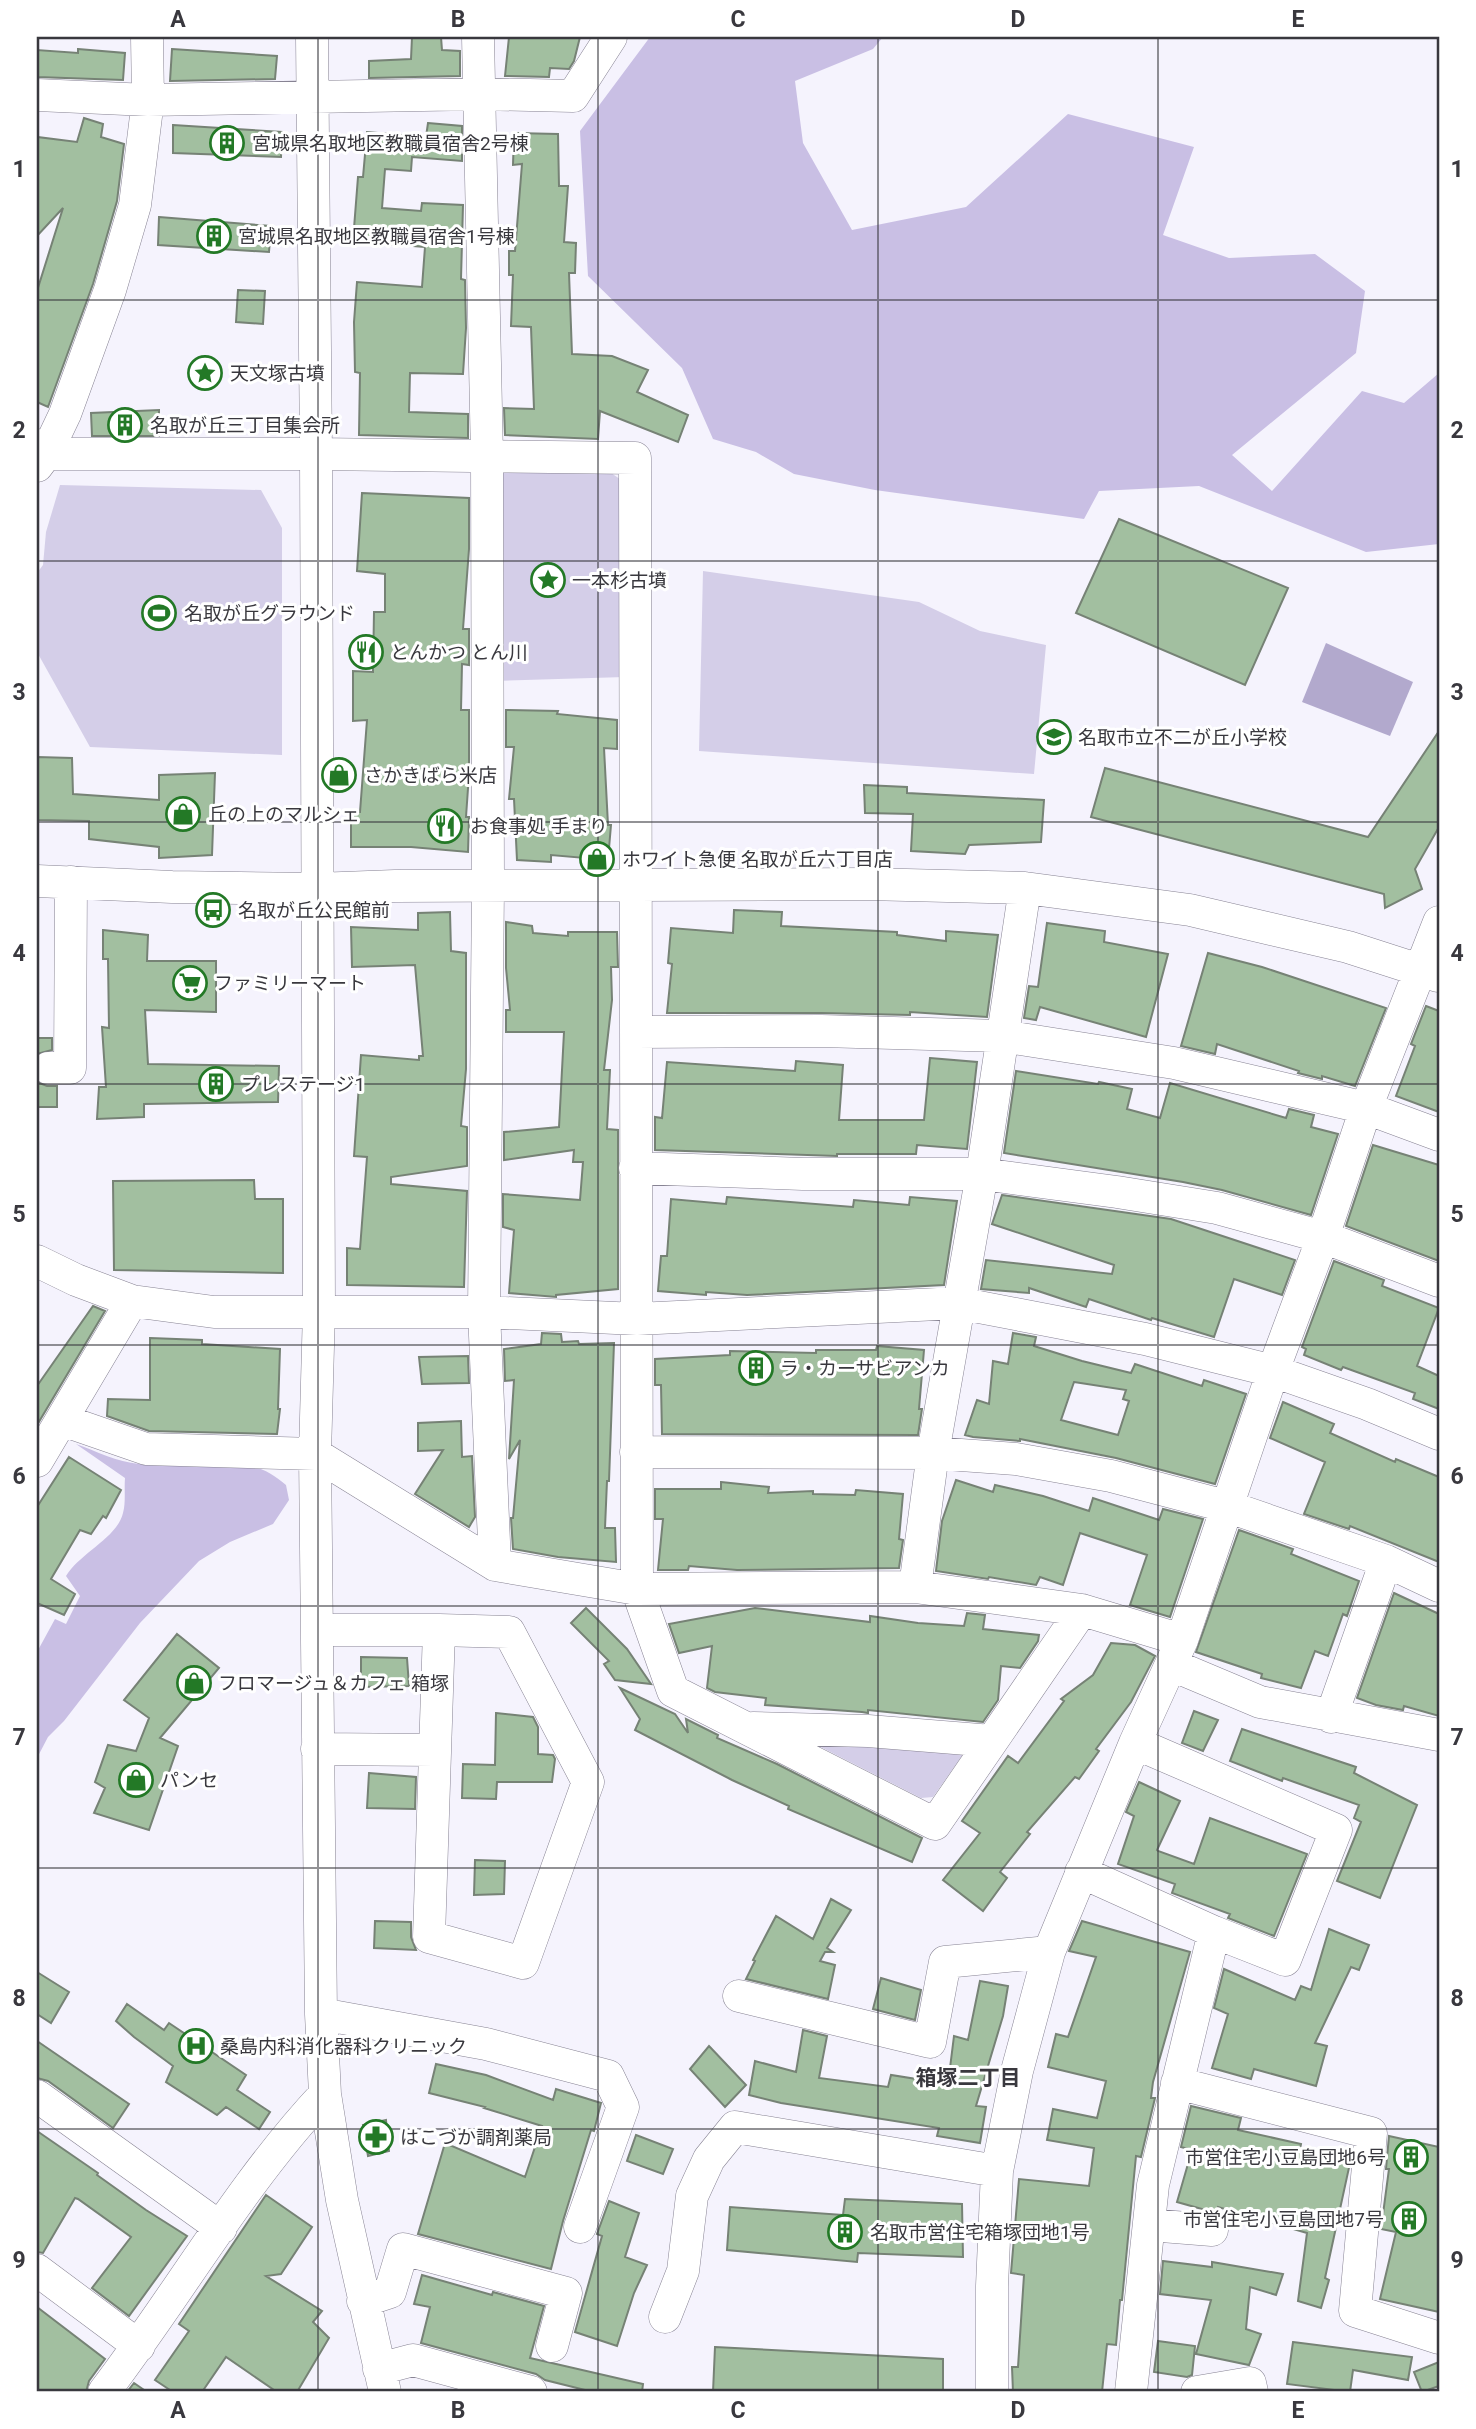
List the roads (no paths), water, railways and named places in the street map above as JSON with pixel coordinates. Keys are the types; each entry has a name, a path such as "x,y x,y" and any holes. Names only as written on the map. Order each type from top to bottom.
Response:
{"street":[{"path":"40,455 65,414 110,290 135,205 148,100 147,37"},
{"path":"312,37 319,1310 315,1454 321,2014 325,2094 342,2200 382,2381 413,2360 531,2392"},
{"path":"478,37 487,457 488,886 484,1312 495,1565"},
{"path":"37,95 148,100 479,94 573,96 611,37"},
{"path":"40,455 316,454 635,458 636,1588 673,1691 935,1824 1082,1609"},
{"path":"37,881 172,887 317,889 635,884 866,884 1025,888 1190,910 1348,947 1429,973"},
{"path":"48,1068 70,1068 71,882"},
{"path":"915,1587 933,1453 982,1174 1025,888"},
{"path":"992,2392 992,2286 997,2171 1017,2071 1049,1952 1135,1742 1177,1653 1366,1108 1429,973 1439,922"},
{"path":"636,1032 821,1031 1002,1036 1174,1063 1366,1108 1439,1135"},
{"path":"635,1168 803,1174 982,1174 1117,1192 1217,1208 1323,1237 1439,1281"},
{"path":"37,1261 76,1280 132,1301 214,1312 484,1312 637,1319 958,1303 1145,1339 1273,1371 1367,1404 1439,1434"},
{"path":"37,1461 132,1301"},
{"path":"62,1420 145,1449 315,1454 495,1565 636,1588 915,1587 1082,1609 1177,1653 1260,1702 1439,1735"},
{"path":"636,1452 933,1453 1016,1459 1111,1476 1228,1507 1386,1561 1439,1586"},
{"path":"1332,1717 1386,1561"},
{"path":"318,1630 439,1630 509,1632 588,1782 523,1962 429,1937 439,1630"},
{"path":"744,1727 868,1731 992,1741"},
{"path":"1081,1872 1214,1932 1284,1960 1336,1830 1135,1742"},
{"path":"317,1749 434,1750"},
{"path":"1131,2392 1153,2185 1214,1932"},
{"path":"738,1996 930,2042 945,1962 1049,1952"},
{"path":"321,2014 486,2044 608,2076 624,2107 580,2227"},
{"path":"1177,2083 1371,2133 1354,2311 1439,2338"},
{"path":"104,2392 291,2130 325,2094"},
{"path":"37,2096 221,2228"},
{"path":"664,2317 683,2271 692,2196 709,2160 735,2127 997,2171"},
{"path":"1149,2225 1212,2230"},
{"path":"363,2301 390,2292 403,2249 566,2293 551,2346"},
{"path":"37,2270 139,2346"},
{"path":"1197,2392 1250,2383 1252,2392"}],"place":[{"name":"宮城県名取地区教職員宿舎2号棟","path":"227,143"},
{"name":"宮城県名取地区教職員宿舎1号棟","path":"214,236"},
{"name":"天文塚古墳","path":"205,373"},
{"name":"名取が丘三丁目集会所","path":"125,425"},
{"name":"一本杉古墳","path":"548,580"},
{"name":"名取が丘グラウンド","path":"159,613"},
{"name":"とんかつ とん川","path":"366,652"},
{"name":"名取市立不二が丘小学校","path":"1054,737"},
{"name":"さかきばら米店","path":"339,775"},
{"name":"丘の上のマルシェ","path":"183,814"},
{"name":"お食事処 手まり","path":"445,826"},
{"name":"ホワイト急便 名取が丘六丁目店","path":"597,859"},
{"name":"名取が丘公民館前","path":"213,910"},
{"name":"ファミリーマート","path":"190,983"},
{"name":"プレステージ1","path":"216,1084"},
{"name":"ラ・カーサビアンカ","path":"756,1368"},
{"name":"フロマージュ＆カフェ 箱塚","path":"194,1683"},
{"name":"パンセ","path":"136,1780"},
{"name":"桑島内科消化器科クリニック","path":"196,2046"},
{"name":"はこづか調剤薬局","path":"376,2137"},
{"name":"市営住宅小豆島団地6号","path":"1411,2157"},
{"name":"市営住宅小豆島団地7号","path":"1409,2219"},
{"name":"名取市営住宅箱塚団地1号","path":"845,2232"}],"district":[{"name":"箱塚二丁目","path":"968,2078"}]}
